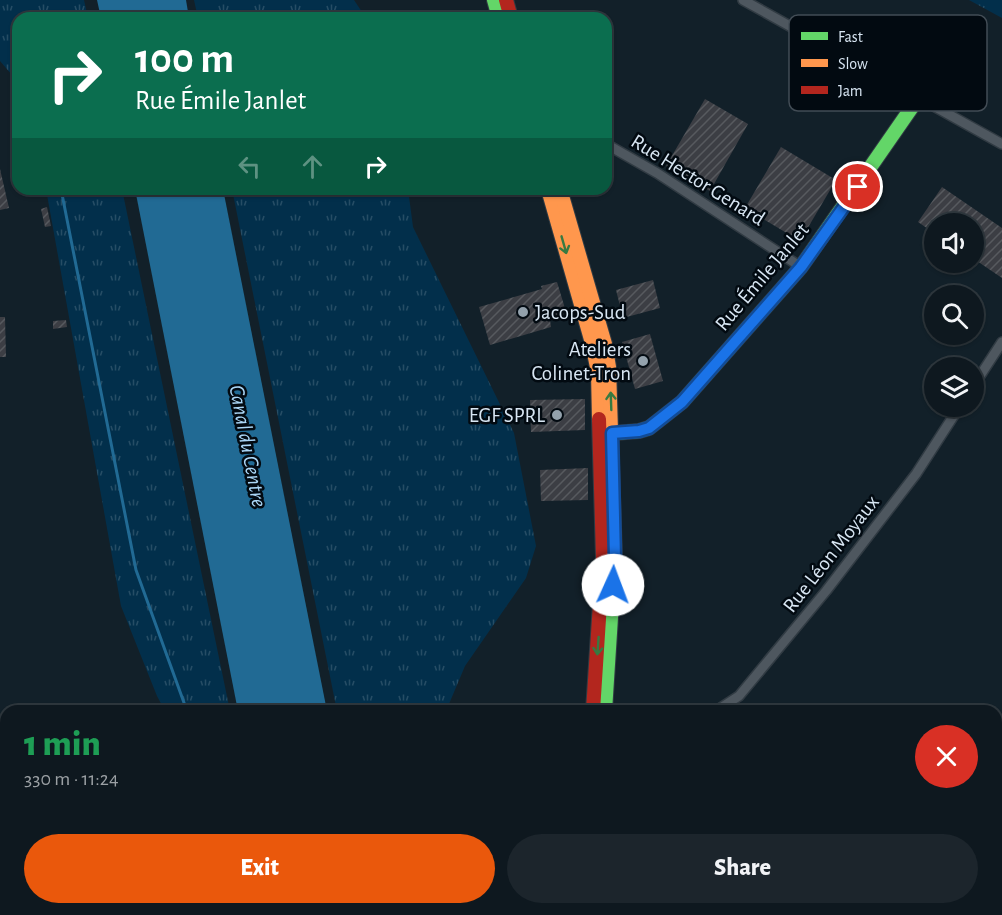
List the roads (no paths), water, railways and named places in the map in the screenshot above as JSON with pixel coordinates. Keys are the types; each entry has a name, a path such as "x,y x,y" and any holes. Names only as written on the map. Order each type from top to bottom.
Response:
{"street":[{"path":"743,0 789,25"},
{"name":"Rue Émile Janlet","path":"606,433 639,431 649,428 682,402 801,267 910,111"},
{"path":"944,111 1002,144"},
{"name":"Rue Hector Genard","path":"612,147 657,173 801,267"},
{"path":"550,195 592,343 606,433 615,559 605,705"},
{"path":"562,195 608,355 603,557 593,705"},
{"path":"984,370 1002,342"},
{"name":"Rue Léon Moyaux","path":"725,705 739,696 826,591 916,474 953,417"}],"water":[{"path":"97,0 186,0 188,12 100,12"},
{"name":"Canal du Centre","path":"136,195 224,195 326,705 237,705"}],"waterway":[{"path":"62,195 136,570 185,705"}],"place":[{"name":"Jacops-Sud","path":"523,312"},
{"name":"Ateliers Colinet-Tron","path":"643,361"},
{"name":"EGF SPRL","path":"557,415"}]}
